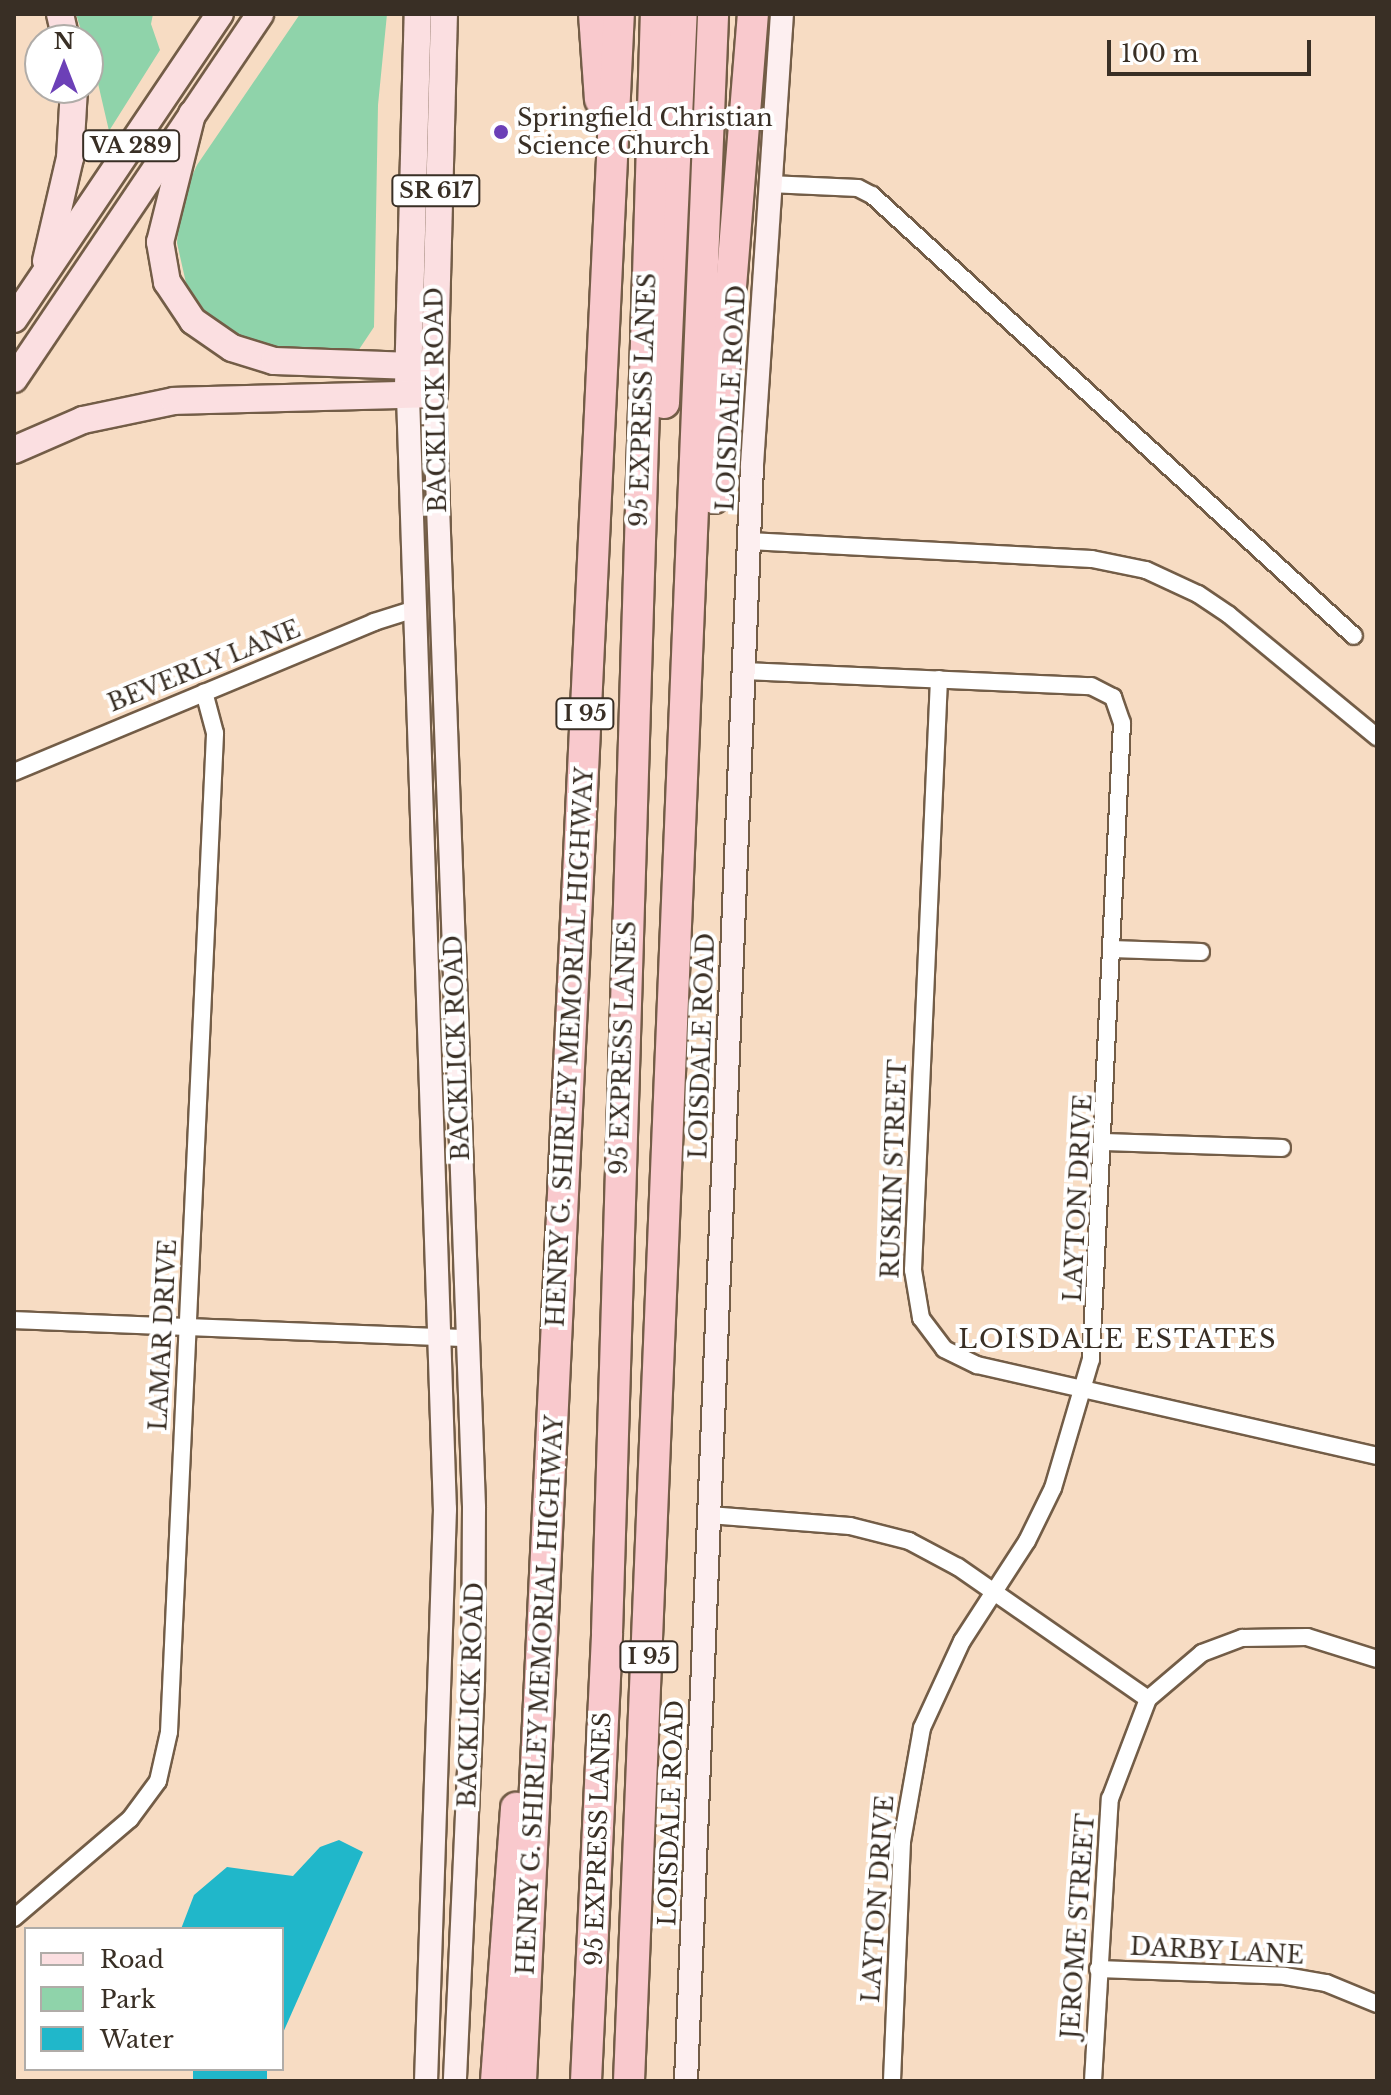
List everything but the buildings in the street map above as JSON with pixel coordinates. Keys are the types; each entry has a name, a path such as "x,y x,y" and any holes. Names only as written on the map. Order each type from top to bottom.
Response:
{"highway":[{"path":"594,14 610,182"},
{"name":"HENRY G. SHIRLEY MEMORIAL HIGHWAY","path":"521,2081 619,14"},
{"name":"95 EXPRESS LANES","path":"586,2081 607,1633 656,14"},
{"path":"634,716 651,606 682,14"},
{"name":"I 95","path":"629,2081 713,14"},
{"path":"688,654 713,510 753,14"},
{"path":"496,2081 533,1506 557,1336"}],"main road":[{"name":"VA 289","path":"14,319 220,14"},
{"name":"VA 289","path":"14,379 260,14"},
{"name":"BACKLICK ROAD","path":"418,14 427,73 415,609 440,1338 445,1612 426,2081"},
{"name":"BACKLICK ROAD","path":"427,73 444,14"},
{"name":"LOISDALE ROAD","path":"686,2081 749,541 782,14"},
{"path":"41,279 70,158 73,104"},
{"path":"192,114 160,242 167,282 185,312 222,343 266,360 421,368"},
{"path":"14,450 83,420 174,401 421,395"},
{"name":"BACKLICK ROAD","path":"421,395 467,1338 475,1610 455,2081"}],"street":[{"path":"769,184 858,188 872,195 1354,636"},
{"path":"749,541 1092,559 1146,570 1198,594 1229,615 1377,737"},
{"name":"BEVERLY LANE","path":"14,772 204,692 415,609"},
{"name":"LAYTON DRIVE","path":"744,671 1091,686 1107,691 1117,703 1122,723 1096,1317 1084,1389 1053,1488 995,1592 941,1679 910,1775 902,1842 892,2081"},
{"name":"RUSKIN STREET","path":"939,679 914,1300 930,1335 959,1358 1377,1456"},
{"name":"LAMAR DRIVE","path":"14,1918 130,1819 163,1767 169,1732 215,733 204,692"},
{"path":"1112,949 1201,952"},
{"path":"1105,1142 1282,1148"},
{"path":"14,1320 467,1338"},
{"path":"709,1515 878,1531 938,1555 1148,1699"},
{"name":"JEROME STREET","path":"1093,2081 1110,1799 1148,1699 1202,1653 1242,1638 1307,1637 1377,1659"},
{"name":"DARBY LANE","path":"1098,1969 1285,1976 1326,1983 1377,2004"}],"green space":[{"path":"76,14 153,14 151,24 160,50 109,131 103,104 104,24 79,24"},
{"path":"300,14 387,14 378,105 374,327 358,351 338,357 274,348 234,333 205,311 186,283 177,243 180,202 197,165"}],"water":[{"path":"339,1840 363,1852 284,2030 284,1927 182,1927 194,1895 227,1867 293,1876 320,1847"},
{"path":"193,2071 267,2071 267,2081 193,2081"}],"place":[{"name":"Springfield Christian Science Church","path":"501,132"}],"district":[{"name":"LOISDALE ESTATES","path":"1118,1340"}]}
